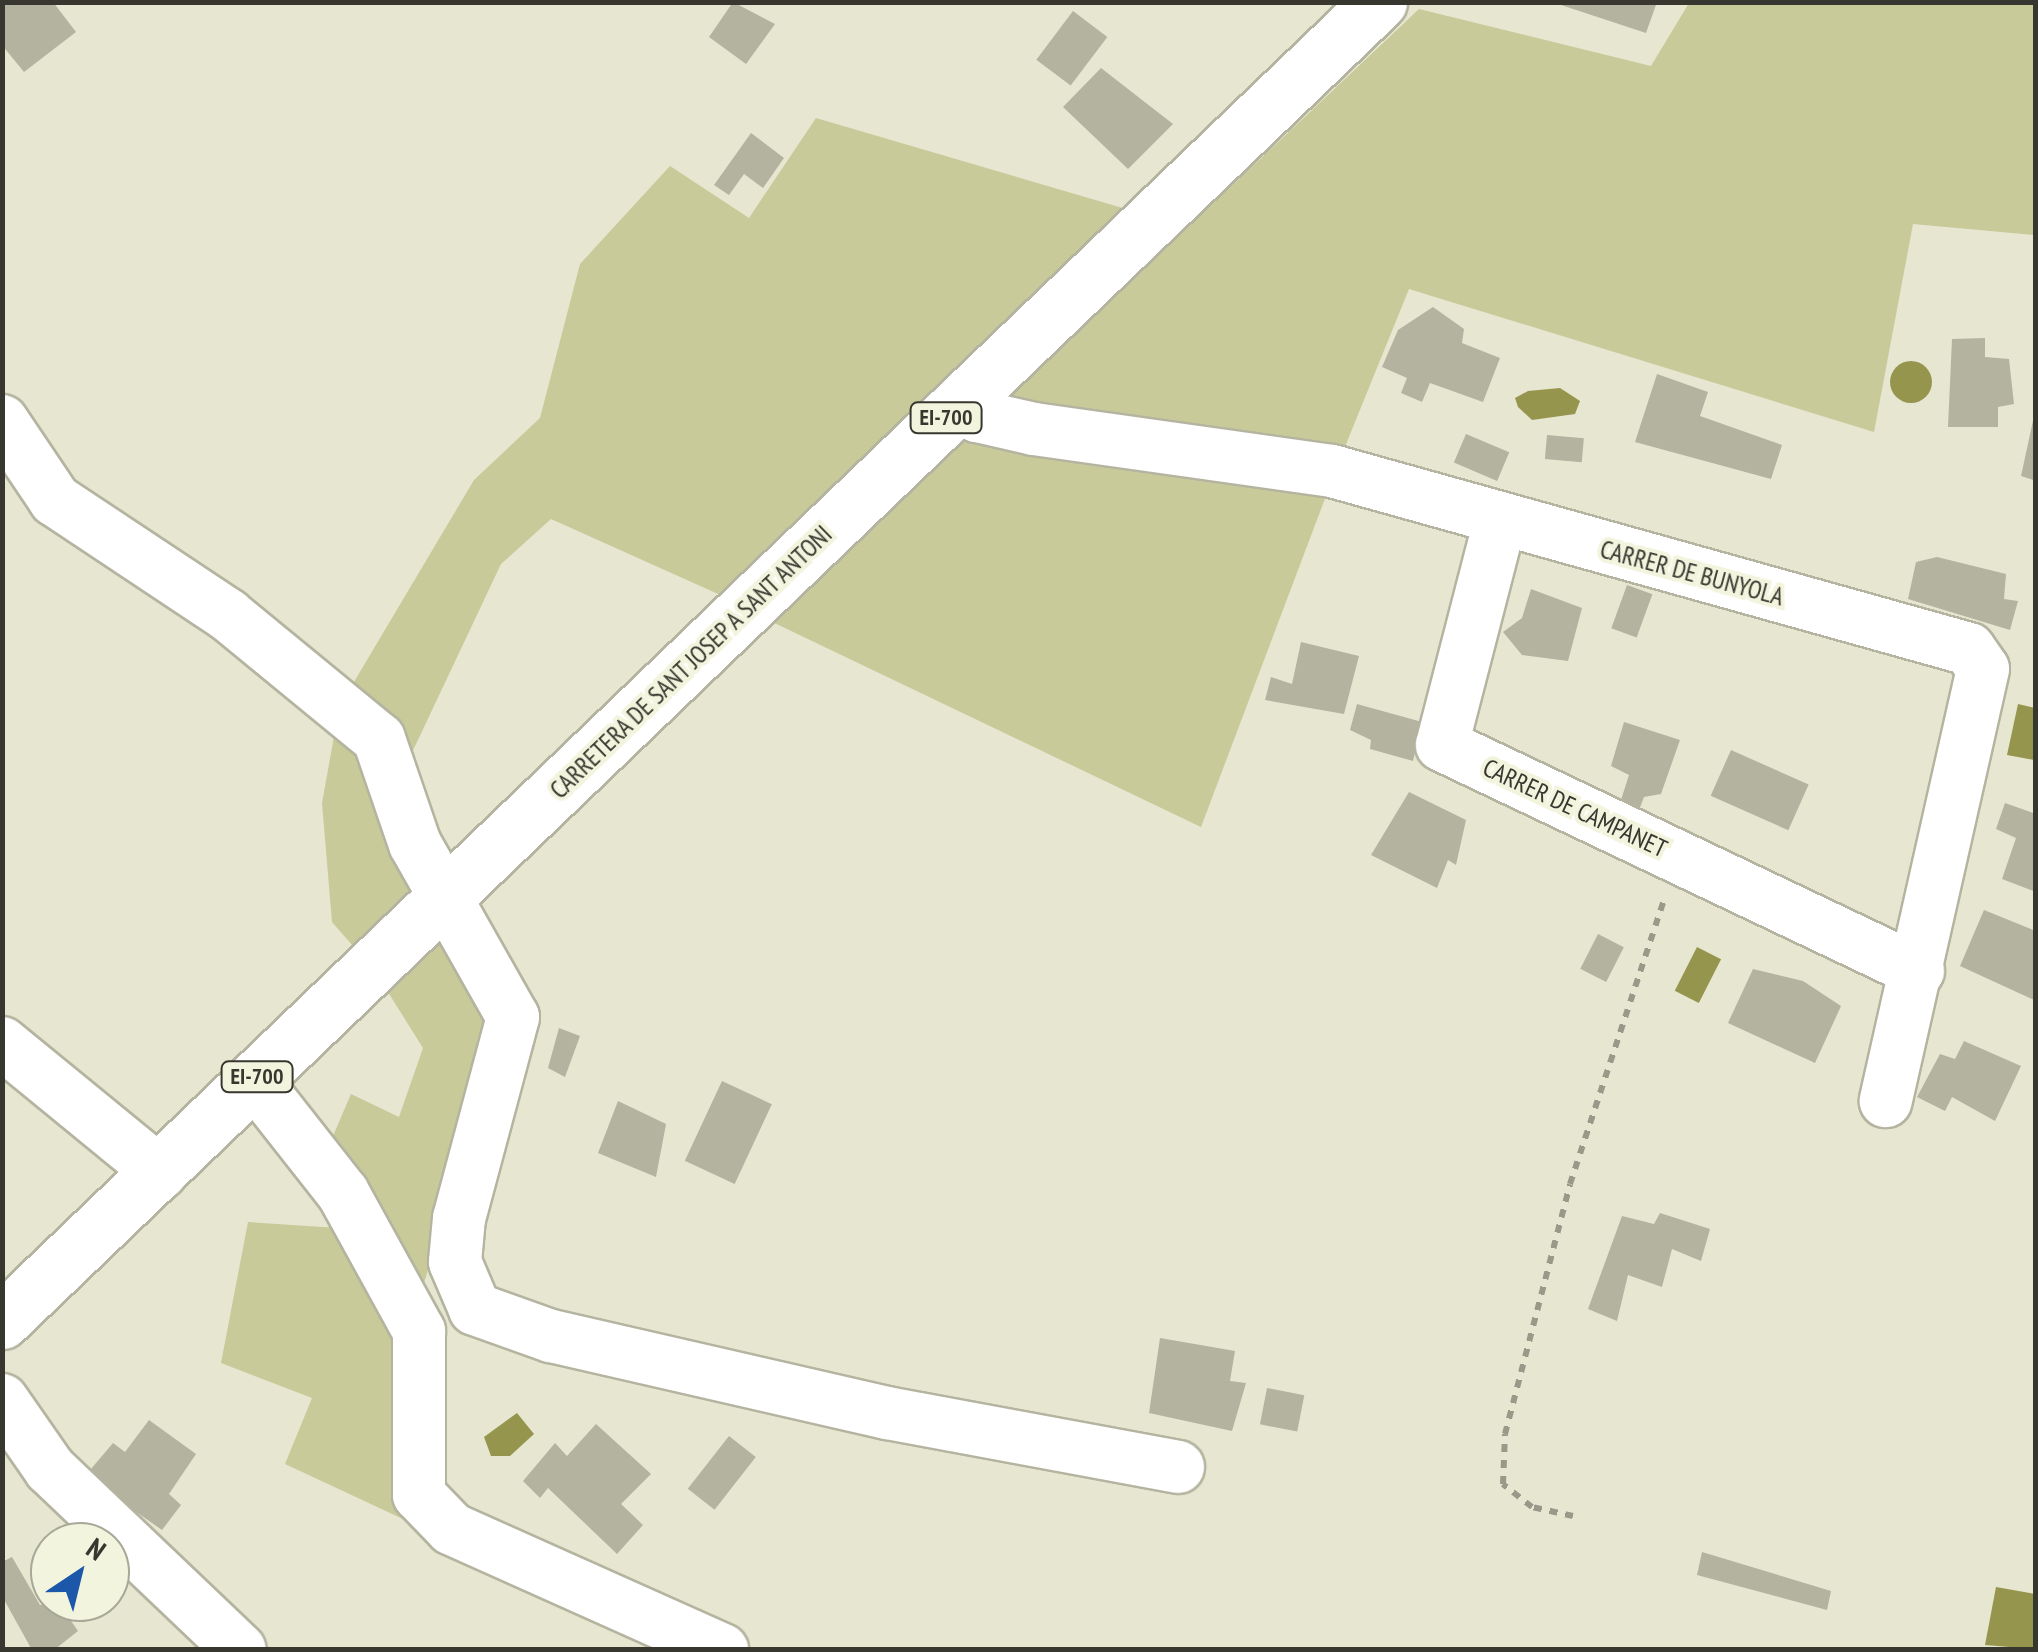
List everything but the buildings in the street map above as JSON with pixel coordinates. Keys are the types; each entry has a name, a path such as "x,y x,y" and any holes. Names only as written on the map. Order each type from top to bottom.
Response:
{"main road":[{"name":"CARRETERA DE SANT JOSEP A SANT ANTONI","path":"2,1321 1379,2"}],"street":[{"name":"CARRER DE BUNYOLA","path":"961,403 977,416 1034,429 1332,471 1500,521 1969,648 1983,669 1886,1101"},
{"path":"2,421 55,500 357,713 379,739 414,844 448,895 513,1017 460,1218 455,1262 476,1309 551,1336 887,1413 1178,1467"},
{"name":"CARRER DE CAMPANET","path":"1500,521 1442,745 1918,971"},
{"path":"2,1043 161,1172"},
{"path":"254,1080 343,1192 419,1331 419,1495 452,1529 722,1650"},
{"path":"2,1400 50,1469 240,1650"}],"path":[{"path":"673,2 682,2"},
{"path":"1573,1516 1532,1507 1503,1484 1505,1434 1570,1184 1678,857"}],"green space":[{"path":"1689,3 2035,3 2035,235 1913,224 1874,432 1409,289 1340,459 1007,398 1419,9 1651,66"},
{"path":"816,118 1126,209 727,598 551,519 501,564 408,761 348,692 474,480 540,418 580,264 670,166 749,218"},
{"path":"957,432 1329,488 1201,827 764,618"},
{"path":"339,709 421,893 360,954 332,922 322,803"},
{"path":"450,926 504,1028 423,1286 327,1150 351,1094 399,1117 423,1048 386,989"},
{"path":"248,1222 353,1229 406,1315 403,1519 285,1464 312,1398 221,1363"}],"shaded area":[{"path":"1911,361 1926,367 1932,382 1926,397 1911,403 1896,397 1890,382 1896,367"},
{"path":"1560,388 1580,401 1575,414 1532,420 1518,407 1515,398 1528,391"},
{"path":"2018,704 2035,708 2034,760 2007,755"},
{"path":"1697,947 1721,959 1699,1003 1675,991"},
{"path":"517,1413 534,1434 510,1456 491,1456 484,1437"},
{"path":"1996,1587 2035,1594 2035,1649 1985,1645"}]}
